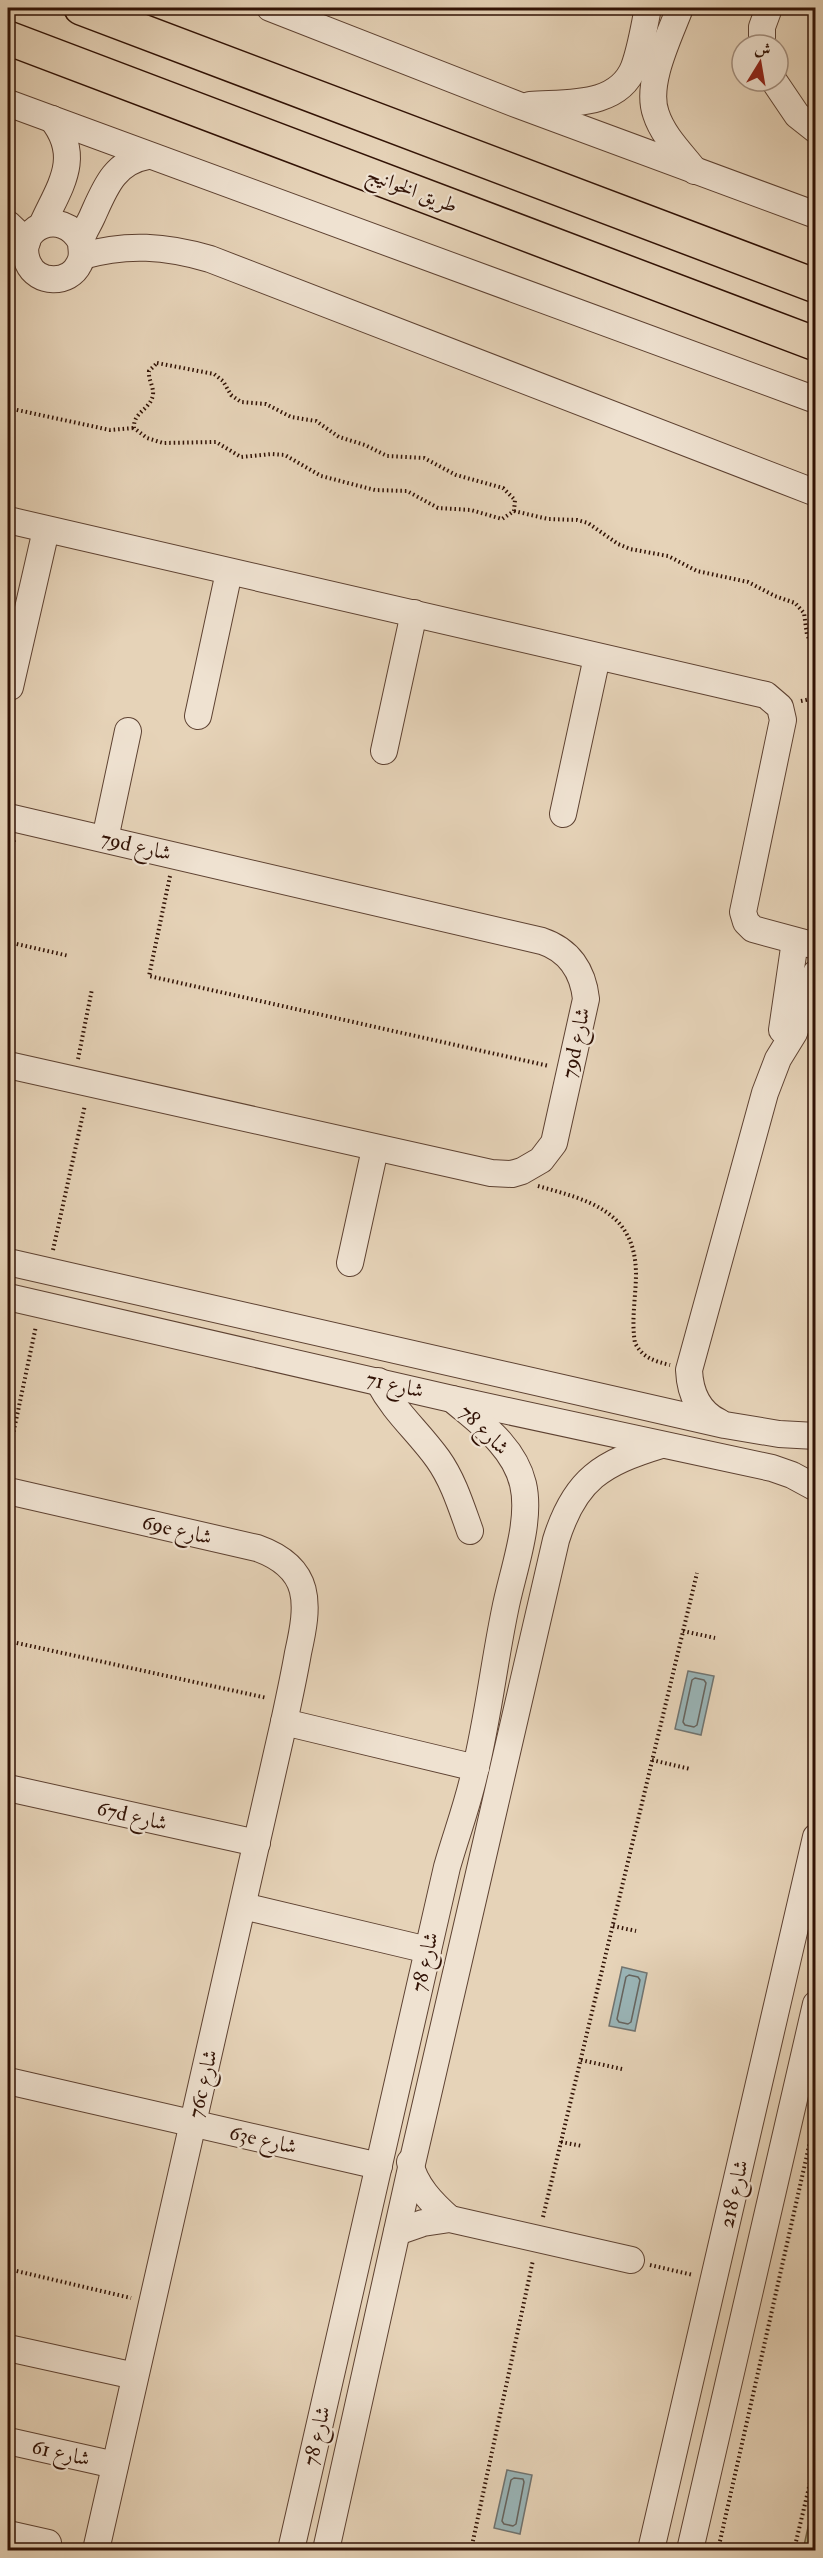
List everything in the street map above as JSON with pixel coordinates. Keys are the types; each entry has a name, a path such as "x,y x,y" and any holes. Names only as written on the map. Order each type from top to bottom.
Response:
{"highway":[{"path":"81,8 816,286"},
{"name":"طريق الخوانيج","path":"8,38 816,344"}],"street":[{"path":"270,8 521,106 816,215"},
{"path":"521,106 597,98 617,90 634,67 648,8"},
{"path":"680,8 658,70 652,97 656,115 666,134 696,171"},
{"path":"762,33 769,8"},
{"path":"782,93 797,115 816,130"},
{"path":"8,103 816,400"},
{"path":"32,245 67,195 65,175 67,147 64,137 52,119"},
{"path":"8,224 32,245 38,275 56,280 74,273 105,186 114,173 129,161 148,156"},
{"path":"32,245 72,229 82,249"},
{"path":"82,249 101,251 140,246 183,251 210,259 816,493"},
{"path":"8,520 766,694 777,703 783,720 743,912 746,922 753,929 805,943 782,1030 784,1048"},
{"path":"10,687 46,530"},
{"path":"198,716 230,572"},
{"path":"384,751 414,614"},
{"path":"563,814 597,657"},
{"path":"105,839 128,731"},
{"name":"79d شارع","path":"8,1065 375,1149 490,1173 512,1174 541,1160 554,1143 585,1010 585,988 577,967 553,945 13,818"},
{"path":"724,1425 712,1419 701,1408 694,1396 689,1370 765,1093 784,1048 795,1033 816,973"},
{"path":"350,1263 375,1149"},
{"name":"شارع 71","path":"8,1262 724,1425 779,1434 816,1436"},
{"name":"شارع 71","path":"8,1297 772,1468 792,1474 816,1488"},
{"path":"643,1406 665,1396 689,1370"},
{"path":"378,1381 391,1404 437,1458 454,1489 470,1530"},
{"name":"شارع 78","path":"291,2550 401,2063 453,1847 476,1768 525,1508 523,1485 515,1463 503,1444 452,1398"},
{"name":"شارع 78","path":"326,2550 411,2168 563,1519 573,1499 588,1481 605,1467 625,1456 661,1445"},
{"name":"69e شارع","path":"8,1491 257,1548 274,1554 290,1566 300,1581 306,1598 306,1617"},
{"name":"76c شارع","path":"96,2550 194,2124 306,1617"},
{"path":"286,1712 476,1768"},
{"name":"67d شارع","path":"8,1788 257,1844"},
{"name":"شارع 218","path":"651,2550 816,1837"},
{"path":"453,1847 459,1873 449,1940 458,1948 464,1948"},
{"path":"243,1906 428,1950"},
{"path":"690,2550 816,2004"},
{"path":"401,2063 411,2060 418,2067 409,2140 411,2168 421,2188 450,2219"},
{"name":"63e شارع","path":"8,2081 379,2166"},
{"path":"398,2232 423,2223 450,2219 631,2260"},
{"path":"8,2348 135,2376"},
{"name":"شارع 61","path":"8,2441 115,2465"},
{"path":"8,2534 48,2543"}],"path":[{"path":"134,429 136,416 150,402 153,395 148,376 152,366 162,363 194,371 209,372 219,377 231,395 241,402 266,404 291,417 316,421 339,437 365,445 382,454 424,458 456,475 503,488 515,500 514,511"},
{"path":"8,408 110,430 134,429 147,438 163,443 216,442 242,457 285,455 321,476 375,490 407,491 445,509 471,510 502,519 514,511 548,519 577,520 588,523 618,544 630,549 668,556 697,571 748,582 795,603 804,613 807,635 816,651"},
{"path":"8,868 13,818"},
{"path":"174,855 149,976 571,1071"},
{"path":"8,942 69,956"},
{"path":"49,1271 82,1082 92,989"},
{"path":"536,1186 586,1199 600,1206 623,1228 635,1257 634,1343 639,1352 648,1359 689,1370"},
{"path":"8,1458 41,1305"},
{"path":"471,2550 538,2239 697,1573"},
{"path":"683,1631 715,1638"},
{"path":"8,1641 286,1712"},
{"path":"652,1760 690,1769"},
{"path":"613,1926 636,1931"},
{"path":"580,2060 622,2069"},
{"path":"718,2550 816,2115"},
{"path":"561,2142 582,2146"},
{"path":"631,2260 714,2279"},
{"path":"8,2269 152,2303"},
{"path":"794,2550 816,2458"}],"green space":[{"path":"815,2496 815,2550 803,2550"}],"water":[{"path":"688,1671 714,1676 701,1735 675,1729"},
{"path":"622,1967 647,1973 635,2031 609,2026"},
{"path":"507,2470 532,2475 520,2534 494,2528"}]}
